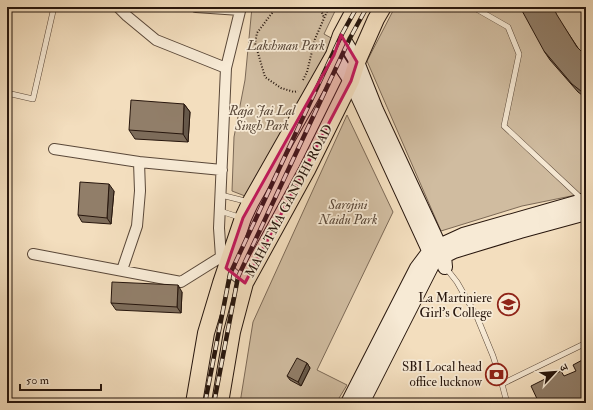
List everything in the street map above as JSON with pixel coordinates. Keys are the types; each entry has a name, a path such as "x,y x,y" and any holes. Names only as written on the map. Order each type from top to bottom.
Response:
{"main road":[{"name":"MAHATMA GANDHI ROAD","path":"194,403 206,334 224,263 250,203 334,55 341,35 356,7"},
{"name":"MAHATMA GANDHI ROAD","path":"220,403 232,332 245,283 307,170 351,81 357,62 383,7"}],"street":[{"path":"119,7 127,16 156,40 226,68"},
{"path":"196,7 240,8 226,68 219,228 224,263 245,283"},
{"path":"341,35 357,62 438,256"},
{"path":"334,55 351,81 438,256"},
{"path":"54,150 139,162 222,170"},
{"path":"122,270 137,226 140,191 139,162"},
{"path":"348,403 417,268 438,256 551,222 585,205"},
{"path":"33,254 181,282 224,263"},
{"path":"362,403 438,256"}],"lane":[{"path":"7,93 33,99 54,7"},
{"path":"473,7 508,27 519,54 504,126 585,205"},
{"path":"221,195 250,203"},
{"path":"220,210 243,218"},
{"path":"438,256 457,282 477,318 493,356 507,403"},
{"path":"502,384 586,343"}],"path":[{"path":"274,7 272,13 257,33 255,42 265,77 281,88 294,92 298,91 307,72 315,39 329,7"},
{"path":"320,7 324,18"}],"highlighted area":[{"path":"341,35 357,62 351,81 245,283 226,268 243,218 334,55"}],"green space":[{"name":"Lakshman Park","path":"252,7 337,7 324,34 333,39 297,107 245,196 232,191 234,137 245,80"},
{"path":"395,7 586,7 586,193 522,206 441,231 367,61"},
{"name":"Sarojini Naidu Park","path":"347,115 393,212 317,370 347,385 336,403 240,403 253,322"}],"building":[{"path":"520,7 553,7 577,47 586,56 586,95 572,84 544,51"},
{"path":"131,100 184,104 183,134 129,130"},
{"path":"80,182 109,184 107,218 78,215"},
{"path":"112,282 178,285 177,307 111,303"},
{"path":"297,358 307,363 298,382 287,376"},
{"path":"586,358 586,403 539,403 531,386 561,371 564,376 576,371 573,365"}],"railway":[{"path":"205,403 230,274 342,34 357,7"},
{"path":"214,403 238,277 350,38 367,7"}],"place":[{"name":"La Martiniere Girl's College","path":"508,305"},
{"name":"SBI Local head office lucknow","path":"497,374"}],"park label":[{"name":"Raja Jai Lal Singh Park","path":"262,118"}]}
